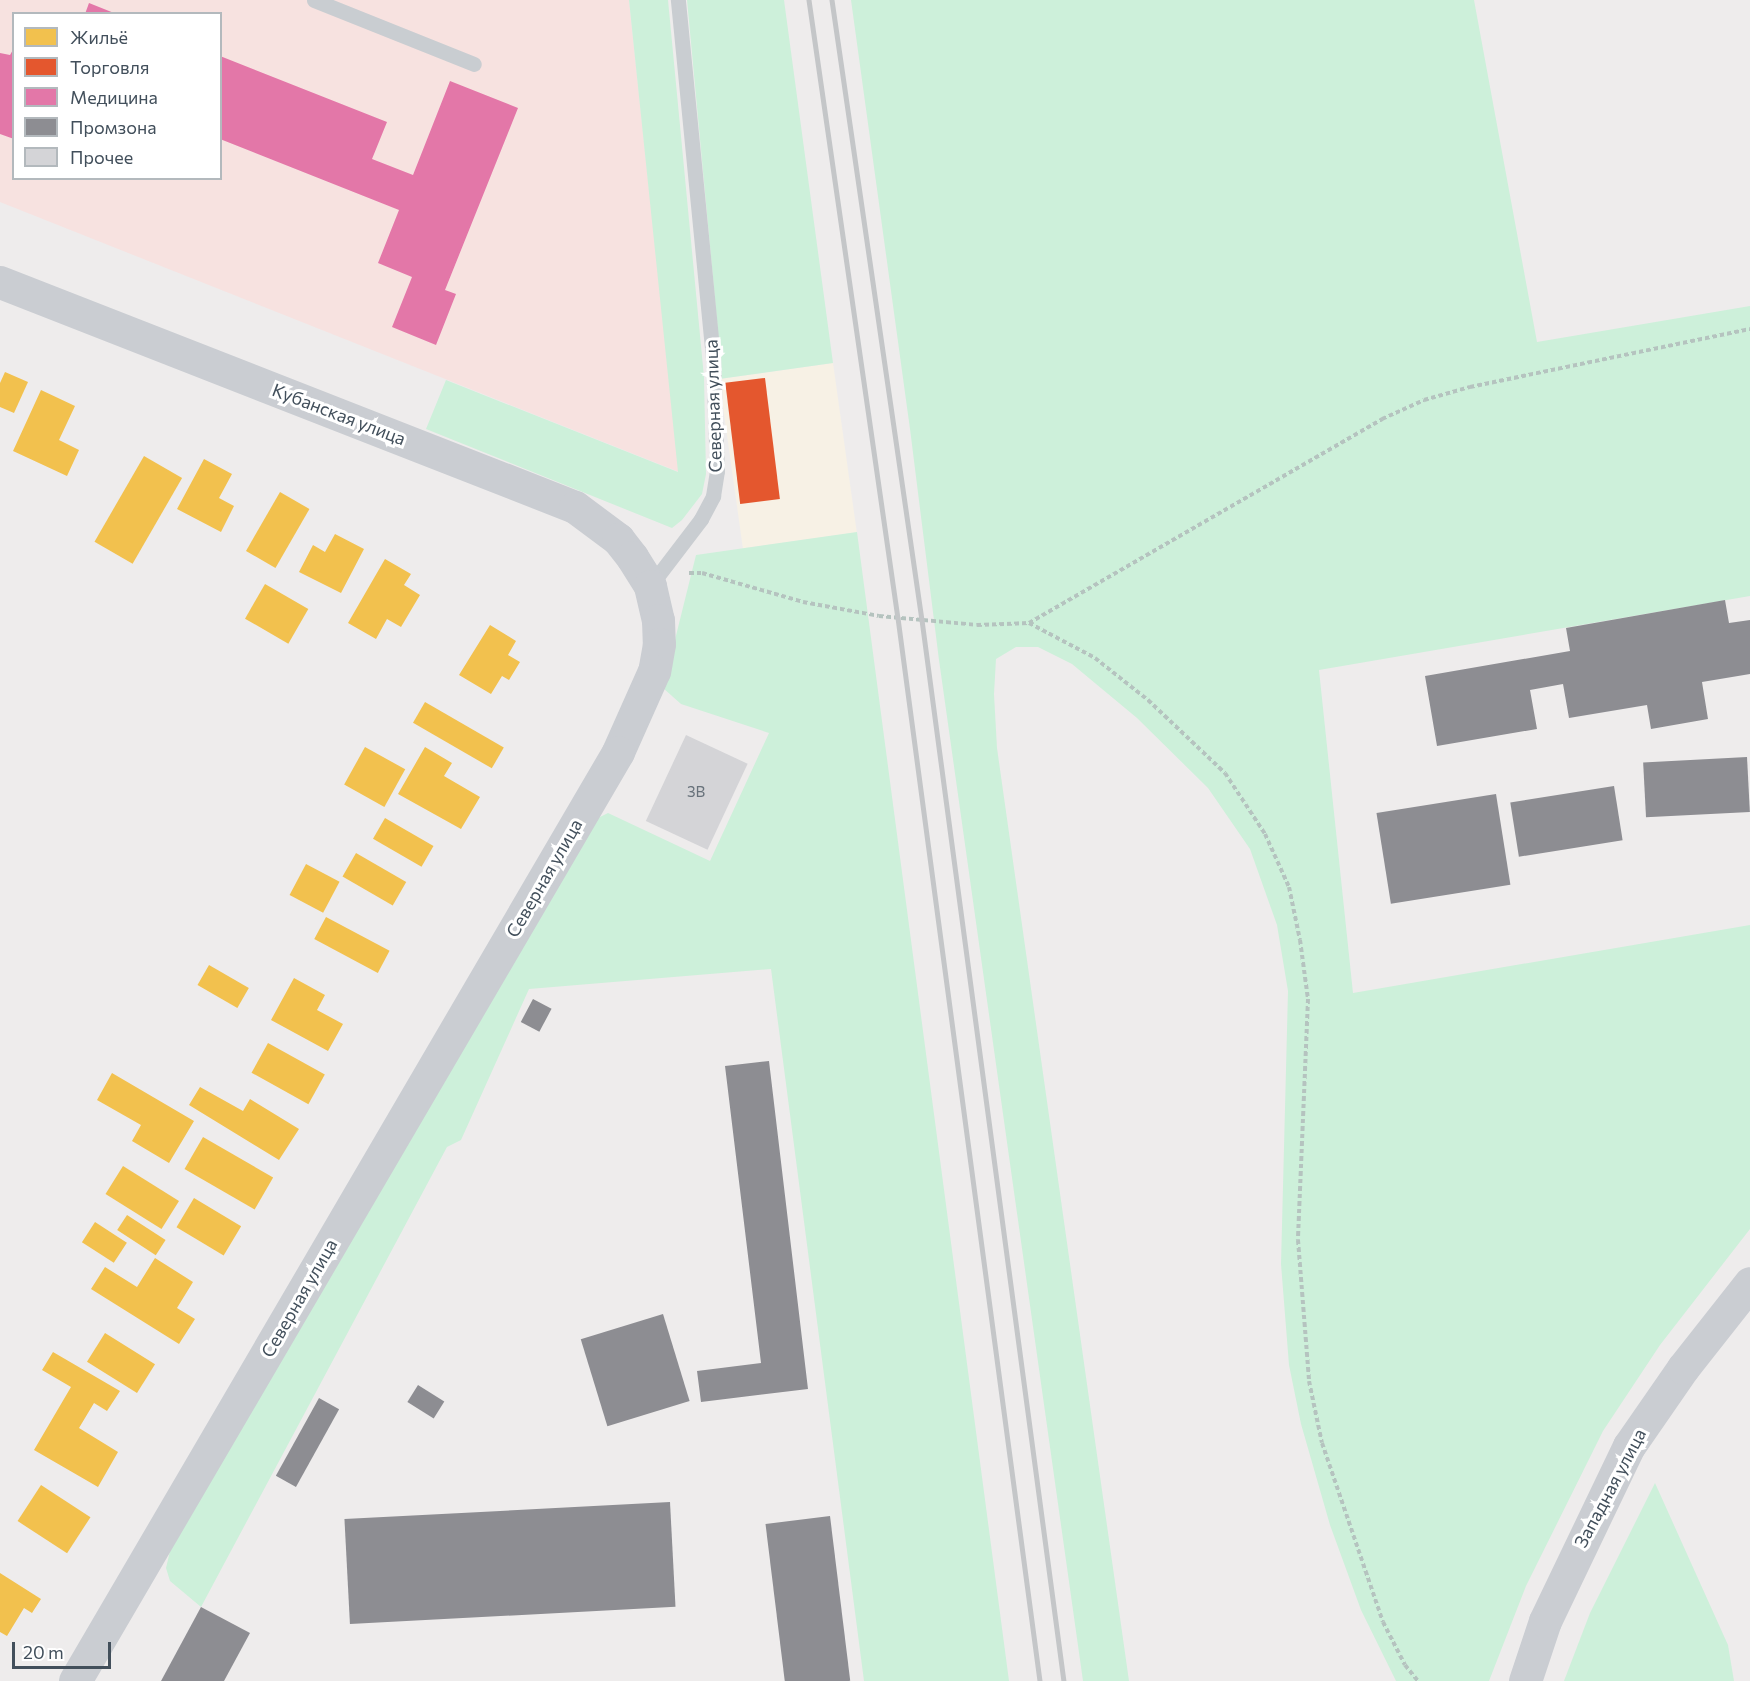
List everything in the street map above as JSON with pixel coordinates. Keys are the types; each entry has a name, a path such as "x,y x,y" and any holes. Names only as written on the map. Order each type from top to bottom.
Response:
{"street":[{"name":"Кубанская улица","path":"0,282 575,507 618,539 650,586"},
{"name":"Северная улица","path":"75,1681 618,752 654,671 659,645 658,620 650,586"},
{"name":"Западная улица","path":"1525,1681 1545,1621 1629,1446 1683,1368 1750,1283"}],"lane":[{"path":"314,0 474,64"},
{"name":"Северная улица","path":"650,586 701,519 712,496 717,471 713,358 678,0"}],"path":[{"path":"650,586 686,573 702,573 803,602 879,616 977,625 1029,622 1382,419 1424,400 1470,387 1750,329"},
{"path":"1029,622 1095,658 1148,700 1225,773 1265,834 1288,887 1300,940 1308,999 1298,1240 1309,1381 1322,1443 1383,1622 1405,1665 1418,1681"}],"shaded area":[{"path":"0,0 629,0 679,472 0,202"},
{"path":"833,363 857,532 743,548 719,379"}],"green space":[{"path":"629,0 668,0 704,377 706,474 702,494 682,520 672,528 426,429 446,380 678,472"},
{"path":"687,0 784,0 833,363 719,379 720,353"},
{"path":"851,0 1474,0 1537,342 1750,306 1750,596 1319,670 1353,993 1750,925 1750,1229 1660,1345 1603,1431 1526,1586 1489,1681 1396,1681 1361,1610 1330,1525 1301,1424 1289,1365 1281,1264 1288,991 1277,925 1250,849 1208,788 1137,718 1072,664 1038,647 1016,647 996,659 994,694 997,748 1129,1681 1083,1681 939,660"},
{"path":"857,532 1009,1681 864,1681 771,969 529,989 461,1140 447,1147 201,1607 170,1581 166,1568 170,1551 596,819 608,813 710,861 769,733 681,704 663,688 696,555"},
{"path":"1655,1483 1728,1645 1734,1681 1564,1681 1590,1613"}],"building: Жильё":[{"path":"5,372 28,382 14,413 0,407 0,383"},
{"path":"41,390 75,406 59,440 79,450 67,476 13,451"},
{"path":"144,456 182,478 133,564 95,542"},
{"path":"204,459 232,474 219,498 234,506 221,532 177,509"},
{"path":"280,492 309,509 275,568 246,551"},
{"path":"335,534 364,549 341,593 299,572 313,545 325,552"},
{"path":"385,559 411,574 404,585 420,595 401,627 387,619 376,639 348,623"},
{"path":"265,584 308,609 288,644 245,619"},
{"path":"490,625 516,641 508,655 520,662 509,680 502,676 491,694 459,675"},
{"path":"425,702 504,747 492,768 413,723"},
{"path":"365,747 405,769 384,807 344,785"},
{"path":"425,747 452,763 444,776 480,797 461,829 398,794"},
{"path":"385,818 433,846 421,867 373,839"},
{"path":"356,853 406,882 393,905 342,876"},
{"path":"306,864 340,882 323,913 290,895"},
{"path":"326,917 390,951 378,973 314,939"},
{"path":"209,965 249,988 237,1008 198,985"},
{"path":"294,978 325,995 317,1010 343,1024 328,1051 271,1020"},
{"path":"268,1043 325,1075 308,1104 252,1073"},
{"path":"112,1073 194,1121 169,1163 132,1141 141,1125 97,1100"},
{"path":"200,1087 243,1111 250,1099 299,1129 279,1160 189,1105"},
{"path":"203,1137 273,1178 255,1210 184,1169"},
{"path":"123,1166 179,1201 161,1229 106,1194"},
{"path":"194,1198 241,1226 224,1255 176,1227"},
{"path":"127,1215 166,1240 156,1255 117,1230"},
{"path":"95,1222 127,1243 114,1263 82,1242"},
{"path":"155,1258 193,1282 177,1308 195,1319 179,1344 91,1289 105,1267 137,1287"},
{"path":"105,1333 155,1364 137,1393 87,1362"},
{"path":"53,1352 120,1391 107,1411 94,1403 79,1428 118,1452 98,1487 34,1450 71,1387 42,1370"},
{"path":"41,1485 90,1517 67,1553 18,1521"},
{"path":"0,1573 41,1599 32,1613 24,1608 7,1636 0,1632"}],"building: Торговля":[{"path":"765,378 780,499 740,504 725,383"}],"building: Медицина":[{"path":"89,3 112,12 86,12"},
{"path":"12,52 12,138 0,134 0,53 10,55"},
{"path":"222,57 387,122 372,159 413,175 450,81 518,108 445,290 456,294 436,345 392,327 412,277 378,263 399,210 222,140"}],"building: Промзона":[{"path":"1725,600 1729,623 1750,620 1750,674 1702,682 1708,719 1651,729 1647,705 1569,718 1563,684 1530,690 1537,729 1437,746 1425,676 1570,651 1566,628"},
{"path":"1747,757 1750,812 1646,817 1643,762"},
{"path":"1614,786 1623,840 1519,857 1510,802"},
{"path":"1496,794 1510,885 1391,904 1376,813"},
{"path":"533,999 552,1009 539,1032 521,1022"},
{"path":"769,1061 808,1389 701,1402 697,1371 761,1363 725,1066"},
{"path":"663,1314 690,1401 607,1426 581,1339"},
{"path":"418,1385 444,1401 434,1418 407,1402"},
{"path":"319,1398 339,1409 296,1487 276,1476"},
{"path":"670,1502 675,1607 350,1624 344,1519"},
{"path":"830,1516 850,1681 785,1681 765,1524"},
{"path":"201,1607 250,1633 224,1681 161,1681"}],"building: Прочее":[{"path":"686,735 748,764 707,850 646,821"}],"railway":[{"path":"809,0 898,618 1040,1681"},
{"path":"832,0 922,620 1064,1681"}]}
